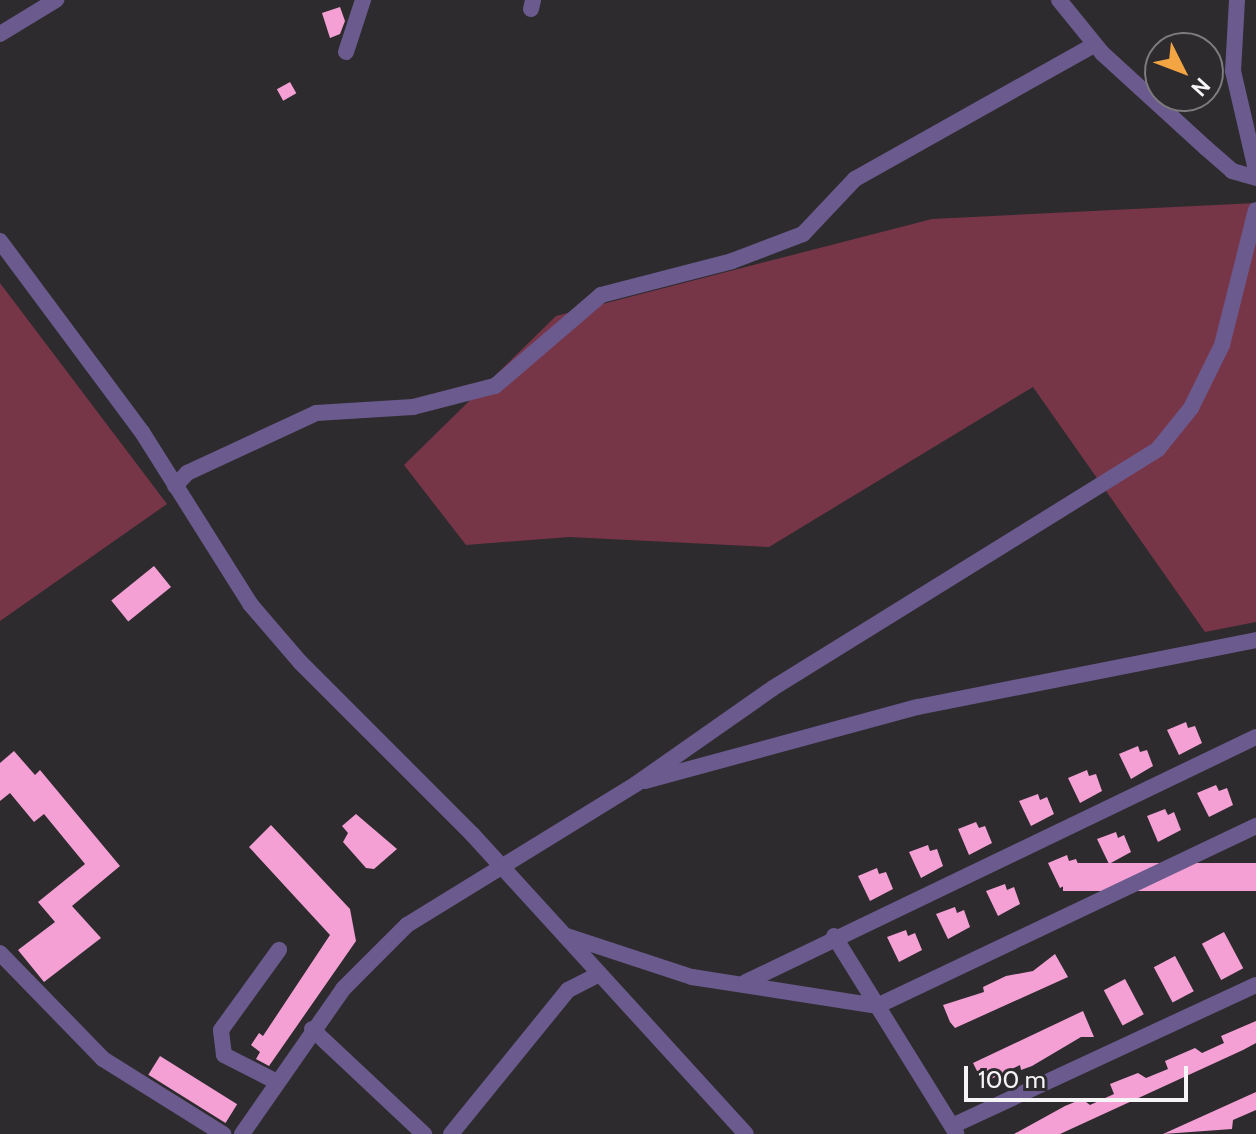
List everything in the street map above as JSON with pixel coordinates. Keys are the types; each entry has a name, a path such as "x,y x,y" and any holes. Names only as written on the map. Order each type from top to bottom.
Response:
{"street":[{"path":"0,34 56,0"},
{"path":"346,52 363,0"},
{"path":"1059,0 1094,45 1232,171 1256,178"},
{"path":"1237,0 1233,71 1256,170"},
{"path":"175,486 187,473 316,413 413,407 495,386 601,295 732,261 803,234 855,179 1094,45"},
{"path":"242,1134 275,1081 343,989 407,925 636,784 773,688 1158,449 1191,408 1222,345 1256,210"},
{"path":"0,241 142,432 251,605 565,936 746,1134"},
{"path":"636,784 738,752 918,707 1256,640"},
{"path":"746,982 834,936 1256,737"},
{"path":"565,936 692,977 746,982 877,1006 1256,826"},
{"path":"834,936 954,1130 1256,985"},
{"path":"275,1081 224,1055 221,1030 279,950"},
{"path":"0,953 103,1059 223,1134"},
{"path":"451,1134 568,990 599,974"},
{"path":"312,1029 424,1134"}],"shaded area":[{"path":"1256,203 1256,622 1205,632 1033,387 769,547 569,537 466,545 404,465 556,316 932,219"},
{"path":"0,283 167,504 0,621"}],"building":[{"path":"340,7 345,21 340,34 330,38 322,13"},
{"path":"290,82 296,93 283,101 277,89"},
{"path":"154,566 171,587 128,622 111,601"},
{"path":"1186,722 1188,728 1195,726 1202,743 1179,755 1167,730"},
{"path":"1138,746 1140,752 1147,750 1153,766 1131,779 1119,754"},
{"path":"14,751 35,775 40,770 120,866 72,906 101,938 44,982 18,950 55,922 38,902 85,864 44,814 34,822 10,793 0,801 0,763"},
{"path":"1087,770 1089,776 1096,774 1102,791 1080,803 1068,778"},
{"path":"1216,785 1219,791 1227,788 1233,805 1209,817 1197,793"},
{"path":"1038,794 1040,800 1047,797 1054,814 1031,826 1019,801"},
{"path":"1165,809 1168,815 1174,812 1181,830 1158,842 1147,816"},
{"path":"356,814 397,849 374,869 366,868 343,842 348,833 342,826"},
{"path":"976,822 979,828 985,826 992,843 969,855 958,829"},
{"path":"271,825 350,909 356,941 269,1066 256,1059 260,1052 251,1045 259,1033 263,1036 330,935 249,847"},
{"path":"1116,832 1118,838 1124,835 1131,852 1109,864 1097,839"},
{"path":"928,845 930,851 937,849 943,866 921,878 909,852"},
{"path":"1067,855 1069,861 1076,859 1083,876 1060,888 1048,863"},
{"path":"1063,863 1256,863 1256,891 1063,891"},
{"path":"877,868 879,874 886,872 893,889 870,901 858,876"},
{"path":"1005,884 1007,890 1014,887 1020,904 998,916 986,891"},
{"path":"955,907 957,913 964,910 970,927 948,939 936,914"},
{"path":"906,930 908,936 915,933 922,950 899,962 887,937"},
{"path":"1224,932 1243,968 1221,980 1202,944"},
{"path":"1055,954 1068,977 955,1028 950,1022 943,1005 984,992 983,987 1006,976 1033,971"},
{"path":"1175,956 1194,991 1173,1003 1154,967"},
{"path":"1125,979 1144,1014 1123,1026 1104,990"},
{"path":"1083,1011 1094,1037 1081,1037 1032,1066 1021,1070 1020,1065 983,1083 973,1063"},
{"path":"1256,1021 1256,1043 1243,1050 1060,1134 1014,1134 1082,1099 1090,1105 1114,1094 1110,1084 1138,1073 1146,1078 1168,1069 1165,1061 1195,1048 1202,1053 1224,1043 1221,1036"},
{"path":"160,1056 237,1104 226,1123 148,1075"},
{"path":"1256,1092 1256,1110 1233,1120 1232,1129 1163,1134"}]}
